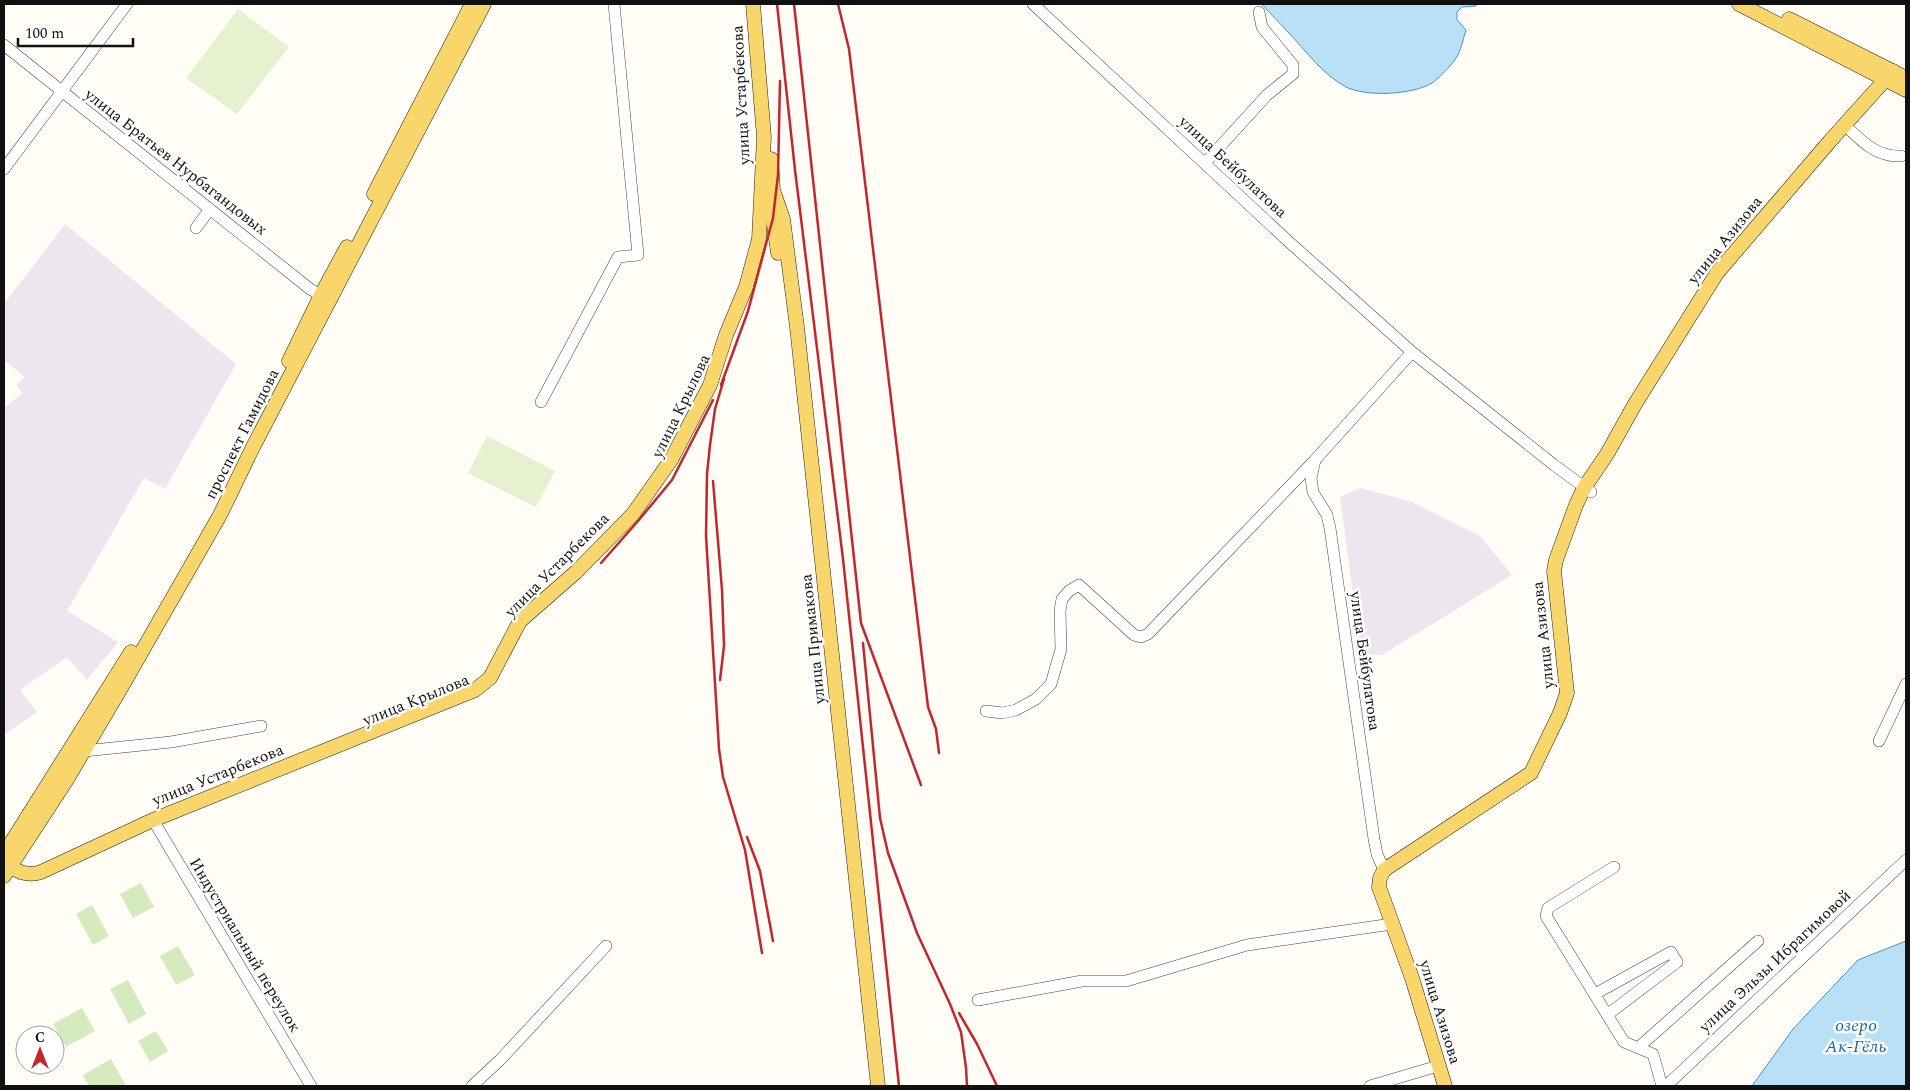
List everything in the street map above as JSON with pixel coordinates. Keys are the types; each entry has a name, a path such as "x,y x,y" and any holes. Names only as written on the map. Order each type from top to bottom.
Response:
{"main road":[{"name":"проспект Гамидова","path":"6,866 84,751 220,516 360,223 472,4"},
{"name":"проспект Гамидова","path":"6,866 189,552 484,4"},
{"name":"улица Устарбекова","path":"153,821 475,690 490,678 520,621 576,572 633,514 671,460 710,385 726,335 746,286 772,196 764,137 753,4"},
{"path":"760,4 772,196"},
{"path":"1739,4 1896,77"},
{"path":"1759,4 1896,77 1906,90"},
{"name":"улица Азизова","path":"1451,1086 1416,973 1388,894 1388,874 1534,777 1565,718 1571,700 1572,691 1559,578 1562,559 1588,490 1635,404 1717,273 1830,140 1848,128 1896,77"},
{"name":"улица Примакова","path":"772,196 771,219 790,333 869,1086"},
{"name":"улица Примакова","path":"772,196 783,218 798,337 878,1086"},
{"name":"улица Крылова","path":"6,866 20,874 41,874 153,821 484,692 498,678 529,620 594,562 636,517 678,458 714,386 734,337 771,219"},
{"name":"улица Азизова","path":"1444,1086 1412,978 1379,887 1380,878 1384,870 1531,773 1560,713 1567,693 1554,571 1576,505 1588,490"}],"street":[{"path":"4,169 127,4"},
{"path":"541,402 618,257 638,254 614,4"},
{"name":"улица Бейбулатова","path":"1033,4 1288,241 1412,352 1588,490"},
{"path":"1205,162 1267,95 1293,74 1293,65 1262,27 1259,12"},
{"name":"улица Братьев Нурбагандовых","path":"4,45 310,289 327,294"},
{"path":"1848,128 1866,146 1892,157 1902,156"},
{"path":"196,228 210,209"},
{"path":"986,710 1002,713 1016,710 1036,699 1051,684 1060,649 1060,610 1062,599 1069,591 1079,585 1134,635 1141,637 1148,634 1315,460 1412,352"},
{"name":"улица Бейбулатова","path":"1315,460 1312,487 1316,500 1327,515 1374,839 1377,854 1384,870"},
{"path":"1880,741 1906,684"},
{"path":"84,751 170,742 261,726"},
{"name":"Индустриальный переулок","path":"153,821 311,1086"},
{"name":"улица Эльзы Ибрагимовой","path":"1664,1086 1906,860"},
{"path":"1614,867 1548,908 1546,916 1624,1042 1653,1054 1664,1086"},
{"path":"978,1000 1082,981 1126,981 1247,945 1392,924"},
{"path":"1639,1047 1758,941"},
{"path":"472,1086 500,1060 606,946"},
{"path":"1595,994 1671,952 1677,962 1607,1016"},
{"path":"1370,1086 1438,1066"}],"shaded area":[{"path":"65,224 236,364 165,489 144,478 67,611 118,642 87,680 67,657 20,690 37,712 4,735 4,408 22,394 17,384 25,377 4,360 4,304"},
{"path":"1360,488 1410,501 1480,536 1512,575 1382,655 1361,654 1340,497"}],"green space":[{"path":"238,9 289,47 237,114 186,78"},
{"path":"487,436 555,471 536,507 468,473"},
{"path":"141,883 154,907 133,918 120,894"},
{"path":"92,905 109,936 93,945 76,914"},
{"path":"178,946 195,975 176,985 160,956"},
{"path":"128,980 146,1014 129,1024 110,989"},
{"path":"82,1008 95,1031 66,1047 65,1025 53,1024"},
{"path":"156,1031 168,1051 150,1062 138,1041"},
{"path":"111,1059 126,1086 89,1086 83,1075"}],"water":[{"path":"1262,4 1476,4 1476,6 1462,7 1457,12 1457,20 1466,30 1461,48 1451,65 1438,78 1432,83 1413,90 1377,93 1346,87 1329,76"},
{"name":"озеро Ак-Гёль","path":"1906,941 1906,1086 1752,1086 1793,1029 1858,960"}],"railway":[{"path":"777,4 795,170 843,559 899,1086"},
{"path":"794,4 861,623 921,785"},
{"path":"838,4 849,49 928,707 936,729 939,753"},
{"path":"721,385 748,311 773,218 778,175 780,81"},
{"path":"724,379 715,409 710,445 707,474 706,536 719,749 723,777 745,850 762,953"},
{"path":"601,563 672,480 713,400"},
{"path":"713,481 722,590 724,646 720,680"},
{"path":"863,643 880,818 888,853 917,933 961,1032 967,1086"},
{"path":"747,837 760,871 773,941"},
{"path":"959,1013 977,1044 997,1086"}]}
